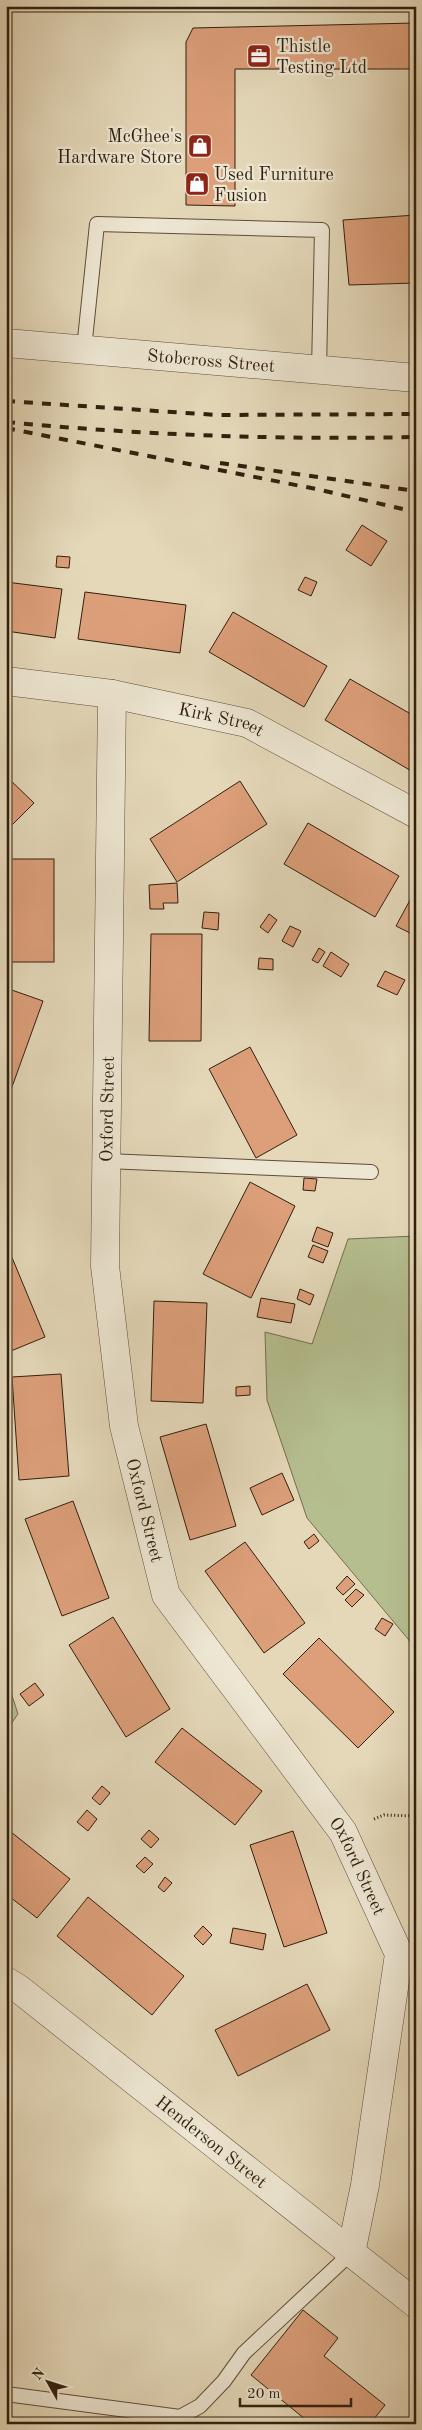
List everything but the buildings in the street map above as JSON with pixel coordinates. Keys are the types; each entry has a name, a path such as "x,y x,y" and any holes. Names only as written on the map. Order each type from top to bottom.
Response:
{"street":[{"name":"Stobcross Street","path":"6,343 416,378"},
{"name":"Kirk Street","path":"6,681 112,694 248,723 416,814"},
{"name":"Oxford Street","path":"112,694 105,1266 124,1426 166,1594 343,1832 398,1954 365,2185 351,2253"},
{"name":"Henderson Street","path":"6,1981 19,1989 416,2304"}],"lane":[{"path":"84,349 97,224 322,230 319,370"},
{"path":"106,1161 371,1172"},
{"path":"6,2394 180,2417 200,2406 224,2381 244,2353 351,2253"}],"path":[{"path":"343,1832 384,1815 416,1816"}],"green space":[{"path":"74,6 416,6 416,12 75,10"},
{"path":"416,1236 416,1645 413,1645 307,1518 267,1400 265,1332 312,1344 348,1239"},
{"path":"6,1677 18,1714 6,1731"}],"railway":[{"path":"6,401 217,415 416,414"},
{"path":"6,422 211,436 313,438 416,437"},
{"path":"6,428 316,489 416,512"},
{"path":"220,463 416,491"}],"place":[{"name":"Thistle Testing Ltd","path":"259,56"},
{"name":"McGhee's Hardware Store","path":"200,146"},
{"name":"Used Furniture Fusion","path":"197,184"}]}
